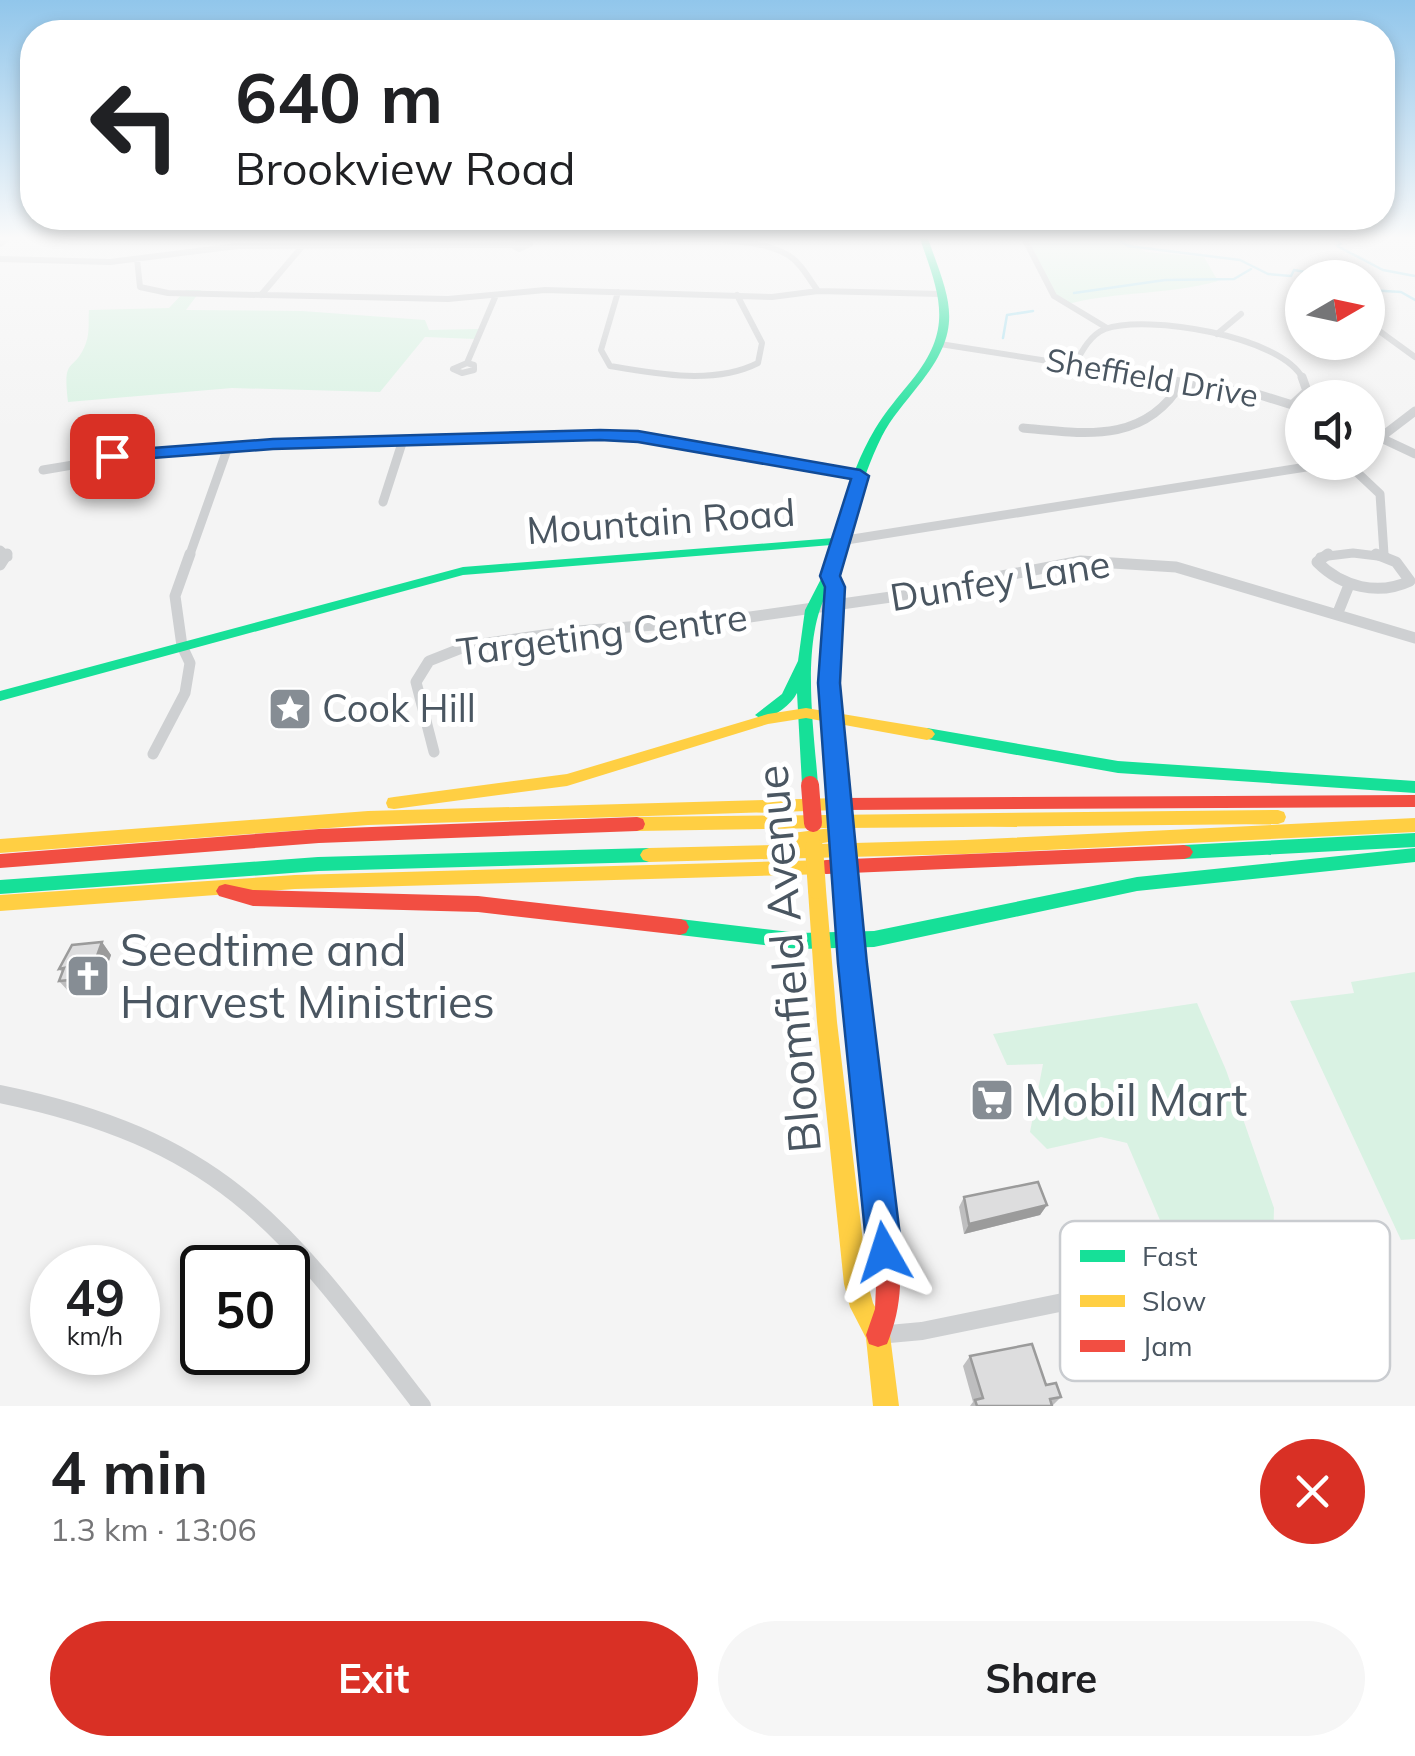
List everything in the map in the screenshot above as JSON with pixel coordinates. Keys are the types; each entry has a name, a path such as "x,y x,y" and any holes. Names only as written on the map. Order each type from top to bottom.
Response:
{"main road":[{"path":"940,344 945,323 942,302"},
{"name":"Bloomfield Avenue","path":"886,1406 878,1335 858,1296 844,1185 817,890 806,659 814,607 822,584 830,576 860,476 887,418 940,344"},
{"name":"Mountain Road","path":"0,696 476,569 840,541"},
{"name":"Bloomfield Avenue","path":"830,576 835,587 829,660 830,715 888,1298 878,1335"},
{"path":"750,724 788,697 806,659 829,660"},
{"path":"260,822 302,810 549,784 628,764 750,724 806,713 1118,768 1415,787"},
{"path":"0,846 260,822 438,814 960,802 1415,801"},
{"path":"0,862 191,842 427,829 959,817 1415,816"},
{"path":"0,885 354,863 952,848 1415,824"},
{"path":"0,862 297,842 796,830 814,835"},
{"path":"0,885 165,863 317,851 795,840 841,834"},
{"path":"0,903 214,886 948,864 1415,840"},
{"path":"214,886 253,898 466,904 821,942 851,941 1164,880 1415,854"},
{"path":"829,1042 862,1042"},
{"path":"844,1185 878,1186"}],"street":[{"path":"466,362 493,302"},
{"path":"615,302 601,350 610,366 719,375 746,372 763,358 764,347 738,302"},
{"path":"1063,302 1107,328"},
{"path":"1217,334 1241,314"},
{"path":"1076,364 1084,346 1107,328 1162,324 1217,334 1273,354 1298,369 1307,380"},
{"path":"1385,335 1415,357"},
{"name":"Sheffield Drive","path":"940,344 1257,394 1285,402"},
{"path":"1023,428 1078,432 1118,430 1144,423 1164,412 1182,382"},
{"path":"1385,435 1415,411"},
{"path":"42,470 112,456 228,447 638,436 860,476"},
{"path":"383,502 403,440"},
{"path":"1385,441 1415,454"},
{"path":"153,754 185,693 190,663 182,646 175,596 228,447"},
{"name":"Mountain Road","path":"840,541 1285,470"},
{"path":"1367,480 1382,493 1385,502 1380,528 1384,554 1408,574 1407,584 1349,585 1325,572 1318,562 1319,558 1384,554"},
{"path":"0,550 9,556 0,564"},
{"name":"Dunfey Lane","path":"814,607 902,596 1024,569 1081,561 1128,561 1176,567 1415,638"},
{"path":"1337,615 1349,585"},
{"name":"Targeting Centre","path":"434,752 416,682 422,668 440,654 467,646 565,632 724,620 814,607"},
{"path":"0,1094 108,1120 183,1155 250,1201 311,1265 422,1406"},
{"path":"878,1335 922,1332 1060,1303"}],"green space":[{"path":"175,302 192,302 186,310 302,311 425,320 429,330 479,329 475,339 425,337 380,392 232,388 68,402 68,370 86,343 89,310 169,308"},
{"path":"1415,972 1415,1239 1401,1240 1290,1001 1354,993 1351,982"},
{"path":"1197,1003 1226,1070 1274,1208 1274,1221 1160,1221 1127,1143 1101,1137 1047,1149 1030,1132 1043,1064 1007,1065 993,1034"}],"building":[{"path":"102,942 84,984 59,981 64,968 59,969 72,945"},
{"path":"1038,1182 1047,1205 969,1224 964,1197"},
{"path":"1032,1344 1046,1385 1056,1383 1061,1397 1050,1399 1052,1406 977,1406 975,1400 983,1398 970,1356"}],"waterway":[{"path":"1003,338 1007,315 1033,311"}],"traffic: fast":[{"path":"810,785 804,675 812,610 830,575 870,449 886,419 927,368 942,340 944,302"},
{"path":"0,696 463,571 840,541"},
{"path":"830,576 835,587 829,668 838,798"},
{"path":"763,715 788,697 806,659"},
{"path":"927,734 1118,767 1415,787"},
{"path":"838,798 840,823"},
{"path":"1184,852 1415,840"},
{"path":"0,887 318,864 649,855"},
{"path":"680,927 799,941 874,939 1137,884 1415,855"}],"traffic: slow":[{"path":"394,803 567,780 768,719 806,713 927,734"},
{"path":"0,846 368,818 838,804"},
{"path":"637,824 1278,817"},
{"path":"649,855 965,847 1415,825"},
{"path":"785,841 841,834"},
{"path":"842,846 846,890"},
{"path":"814,847 817,890"},
{"path":"0,903 295,882 826,867"},
{"path":"817,890 827,1022 856,1284 862,1307 878,1335 886,1406"}],"traffic: jam":[{"path":"810,785 813,823"},
{"path":"838,804 1415,801"},
{"path":"0,861 319,836 637,824"},
{"path":"826,867 1184,852"},
{"path":"846,890 888,1286 887,1309 878,1335"},
{"path":"225,891 253,898 478,904 680,927"}],"place":[{"name":"Cook Hill","path":"290,709"},
{"name":"Seedtime and Harvest Ministries","path":"88,976"},
{"name":"Mobil Mart","path":"992,1100"}],"route":[{"path":"112,456 273,444 638,436 860,476 830,576 835,587 829,683 853,964 884,1252"}]}
